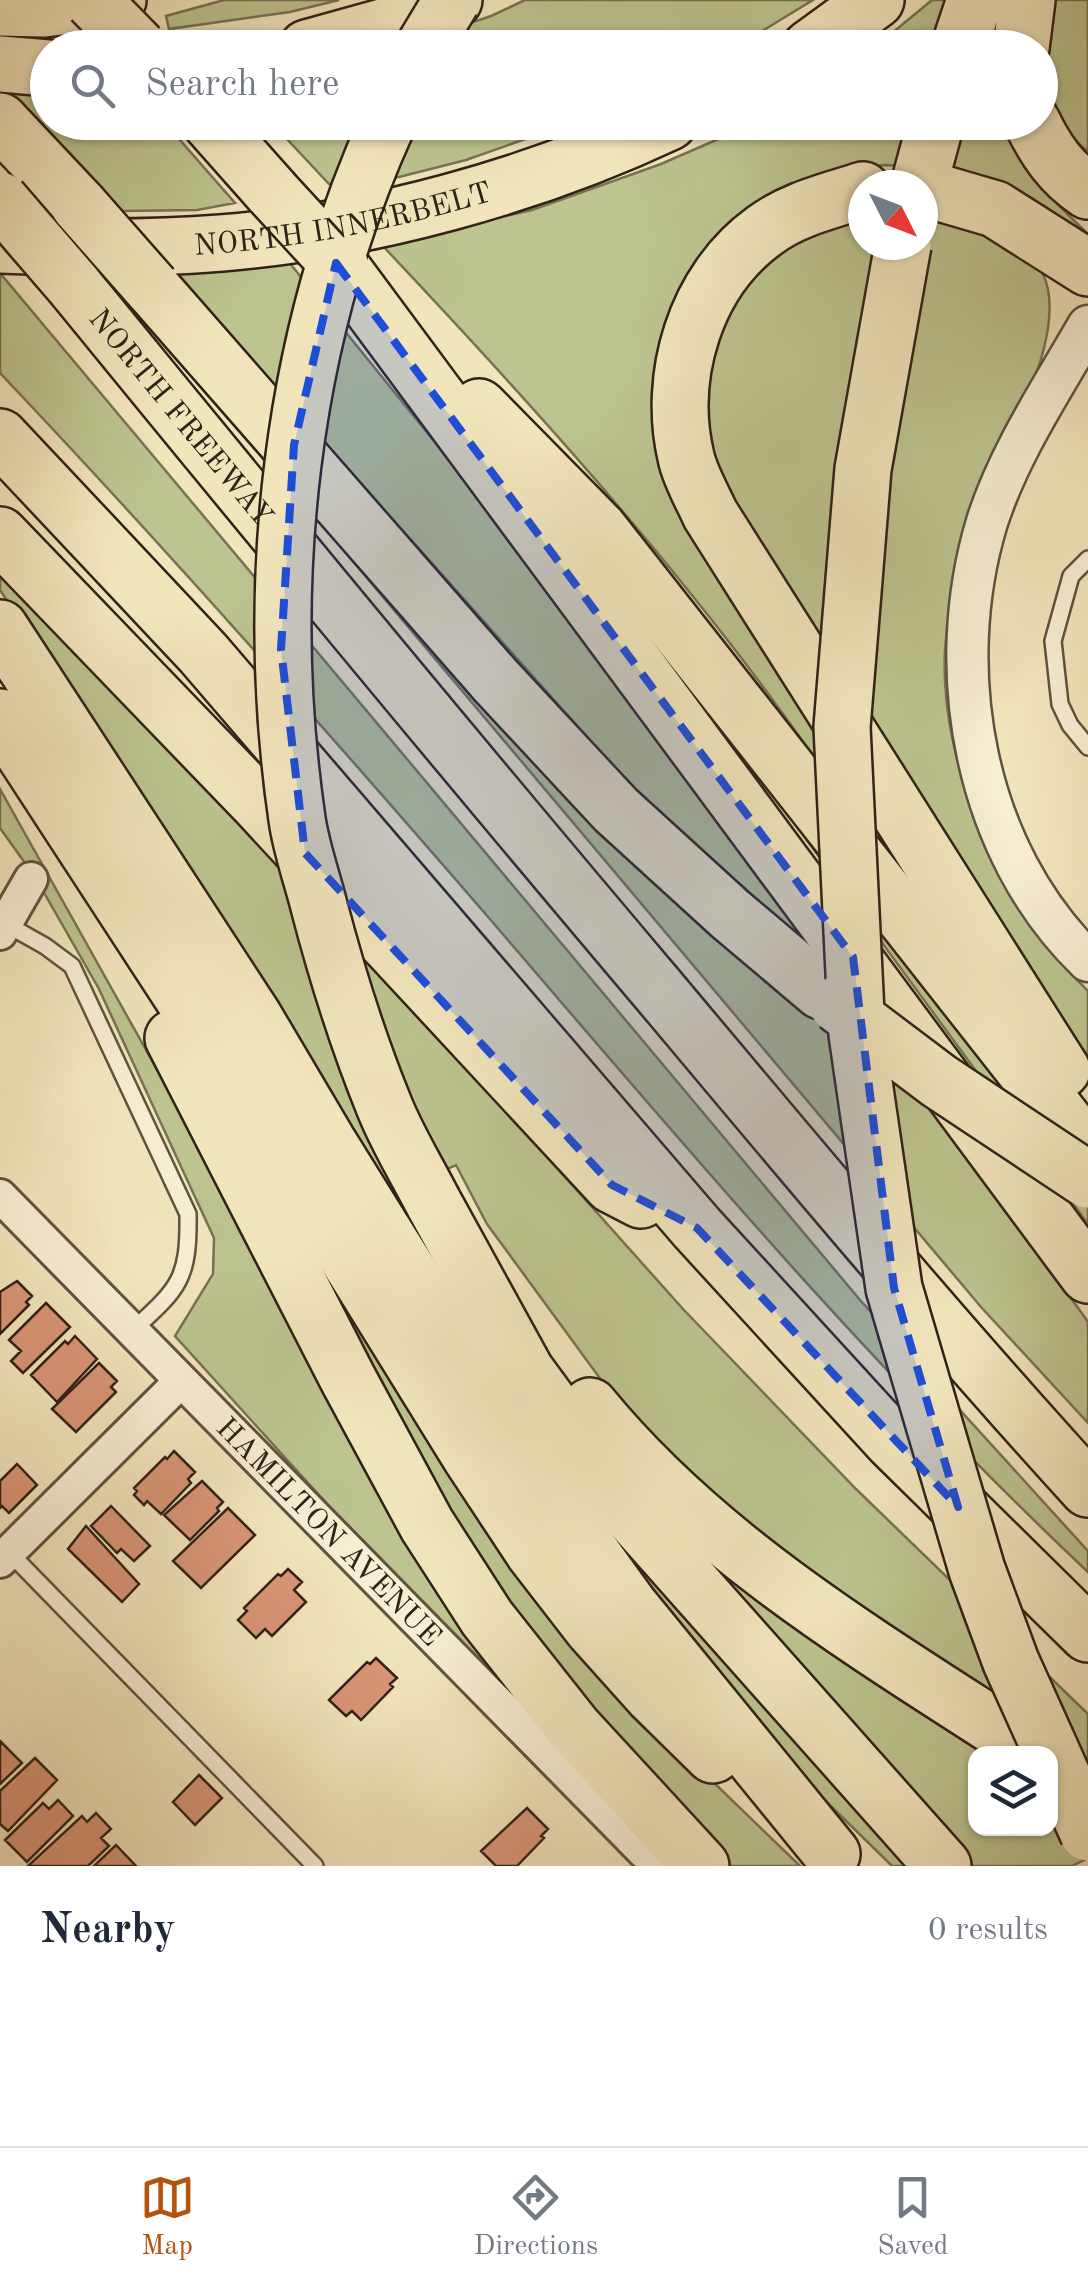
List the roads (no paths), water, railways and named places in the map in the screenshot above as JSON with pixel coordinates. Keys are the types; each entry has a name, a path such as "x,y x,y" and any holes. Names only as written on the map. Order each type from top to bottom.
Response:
{"highway":[{"path":"92,0 121,30"},
{"path":"0,8 44,9 118,0"},
{"path":"372,30 453,0"},
{"path":"434,30 453,0"},
{"path":"835,30 876,0"},
{"path":"965,30 975,0"},
{"path":"1023,30 1027,0"},
{"path":"0,64 30,66"},
{"path":"0,121 80,205 495,680 616,810 821,991 939,1082 1088,1180"},
{"path":"226,140 340,267 599,528 1088,1151"},
{"path":"380,140 325,295 294,446 281,649 297,821 338,977 386,1111 526,1371 633,1517 943,1866"},
{"name":"NORTH INNERBELT","path":"0,245 96,248 224,243 366,222 504,186 632,140"},
{"path":"925,170 932,140"},
{"path":"1042,140 1051,158 1071,180 1088,191"},
{"path":"938,191 996,209 1088,268"},
{"path":"848,195 804,209 777,223 725,268 698,314 684,364 682,420 686,459 710,514 1088,1110"},
{"name":"NORTH FREEWAY","path":"0,200 963,1352 1088,1489"},
{"path":"901,260 863,469 842,727 857,1034 894,1288 976,1570 1011,1662 1088,1833"},
{"path":"340,267 1088,1275"},
{"path":"0,437 203,653 697,1228 892,1441 1088,1634"},
{"path":"0,535 258,802 612,1184 697,1228"},
{"path":"0,628 254,1017 536,1476 630,1606 839,1860"},
{"path":"0,717 256,1110 534,1553 592,1628 652,1695 737,1778 839,1860"},
{"path":"35,768 348,1380 427,1525 487,1618 574,1728 702,1866"},
{"path":"433,1202 533,1337 612,1433 678,1500 739,1552 847,1631 1025,1746"},
{"path":"1058,1767 1088,1787"}],"street":[{"path":"1088,326 1023,441 988,521 972,589 966,660 972,727 985,788 1032,888 1088,961"},
{"path":"3,929 32,879"},
{"name":"HAMILTON AVENUE","path":"0,1196 658,1866"},
{"path":"3,1552 180,1382"}],"lane":[{"path":"1088,559 1071,576 1053,641 1060,704 1070,725 1088,747"},
{"path":"3,929 44,946 72,966 188,1214 189,1257 172,1295 132,1332"},
{"path":"3,1552 315,1866"}]}
